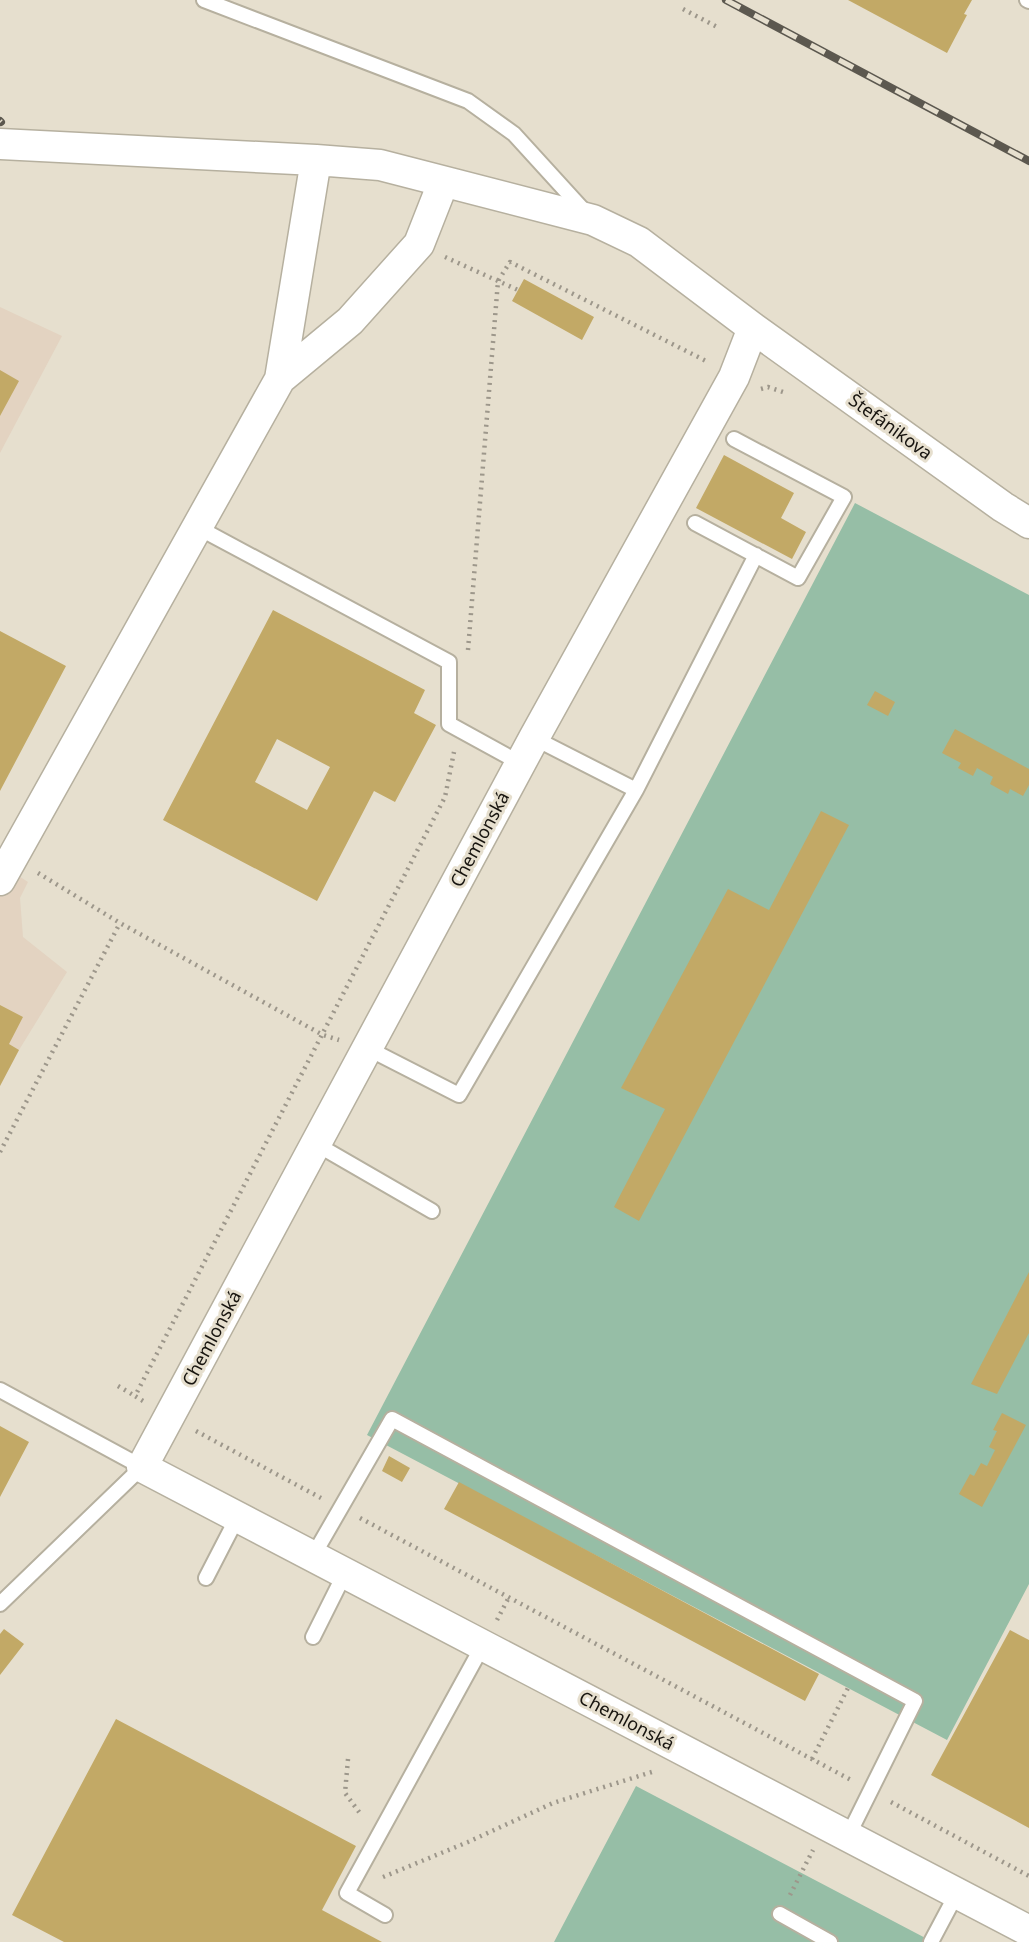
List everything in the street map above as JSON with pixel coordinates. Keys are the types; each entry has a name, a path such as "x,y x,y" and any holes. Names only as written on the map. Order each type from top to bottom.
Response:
{"street":[{"name":"Štefánikova","path":"0,144 380,165 593,220 639,242 754,328 1029,523"},
{"path":"6,869 280,379 316,160"},
{"path":"280,379 350,321 419,244 443,183"},
{"name":"Chemlonská","path":"754,328 734,377 527,750 142,1467 1029,1931"}],"lane":[{"path":"204,0 468,101 514,134 593,220"},
{"path":"695,523 798,578 844,497 734,439"},
{"path":"198,527 449,662 449,723 458,729 527,750 636,790"},
{"path":"367,1048 459,1095 636,790 756,555"},
{"path":"316,1144 432,1212"},
{"path":"0,1390 142,1467 0,1604"},
{"path":"313,1556 392,1419 915,1702 870,1790 837,1830"},
{"path":"205,1578 238,1516"},
{"path":"313,1636 345,1573"},
{"path":"385,1915 347,1893 482,1645"},
{"path":"931,1942 957,1893"},
{"path":"780,1914 830,1942"}],"path":[{"path":"684,9 719,28"},
{"path":"419,244 518,290"},
{"path":"467,660 498,281 510,262 714,365"},
{"path":"135,1396 445,797 458,729"},
{"path":"6,869 120,923 323,1035 367,1048"},
{"path":"0,1152 120,923"},
{"path":"118,1386 169,1416 1029,1876"},
{"path":"812,1759 848,1688"},
{"path":"347,1893 553,1803 699,1758"},
{"path":"348,1759 345,1793 378,1836"},
{"path":"780,1914 837,1830"}],"shaded area":[{"path":"0,307 62,336 0,453"},
{"path":"0,864 28,882 20,898 23,937 67,972 0,1086"}],"green space":[{"path":"855,503 1029,595 1029,1584 947,1740 367,1435"},
{"path":"636,1786 933,1942 554,1942"}],"building":[{"path":"848,0 972,0 947,53"},
{"path":"524,279 594,317 582,340 512,301"},
{"path":"0,370 19,381 0,416"},
{"path":"724,455 794,493 781,518 806,532 792,559 696,508"},
{"path":"273,610 425,690 414,713 436,725 395,802 374,791 317,901 163,820","holes":["277,739 330,767 307,810 255,782"]},
{"path":"0,631 66,666 0,791"},
{"path":"875,691 895,702 888,716 867,705"},
{"path":"955,729 1029,769 1029,785 1023,796 1010,789 1008,794 990,784 993,777 977,768 973,776 958,768 961,763 942,753"},
{"path":"821,811 849,825 639,1221 614,1207 665,1109 621,1088 728,889 769,910"},
{"path":"0,1005 23,1017 9,1044 19,1050 0,1086"},
{"path":"1029,1272 1029,1333 997,1394 971,1384"},
{"path":"1002,1413 1026,1425 982,1507 959,1494 970,1474 974,1476 981,1463 987,1466 995,1450 989,1447 997,1431 993,1430"},
{"path":"0,1426 29,1442 0,1497"},
{"path":"389,1456 410,1468 402,1482 382,1471"},
{"path":"459,1482 819,1674 805,1701 444,1509"},
{"path":"4,1629 24,1644 0,1675 0,1634"},
{"path":"1010,1630 1029,1640 1029,1828 931,1775"},
{"path":"116,1719 356,1846 322,1910 382,1942 64,1942 12,1915"}],"railway":[{"path":"726,0 1029,161"}]}
